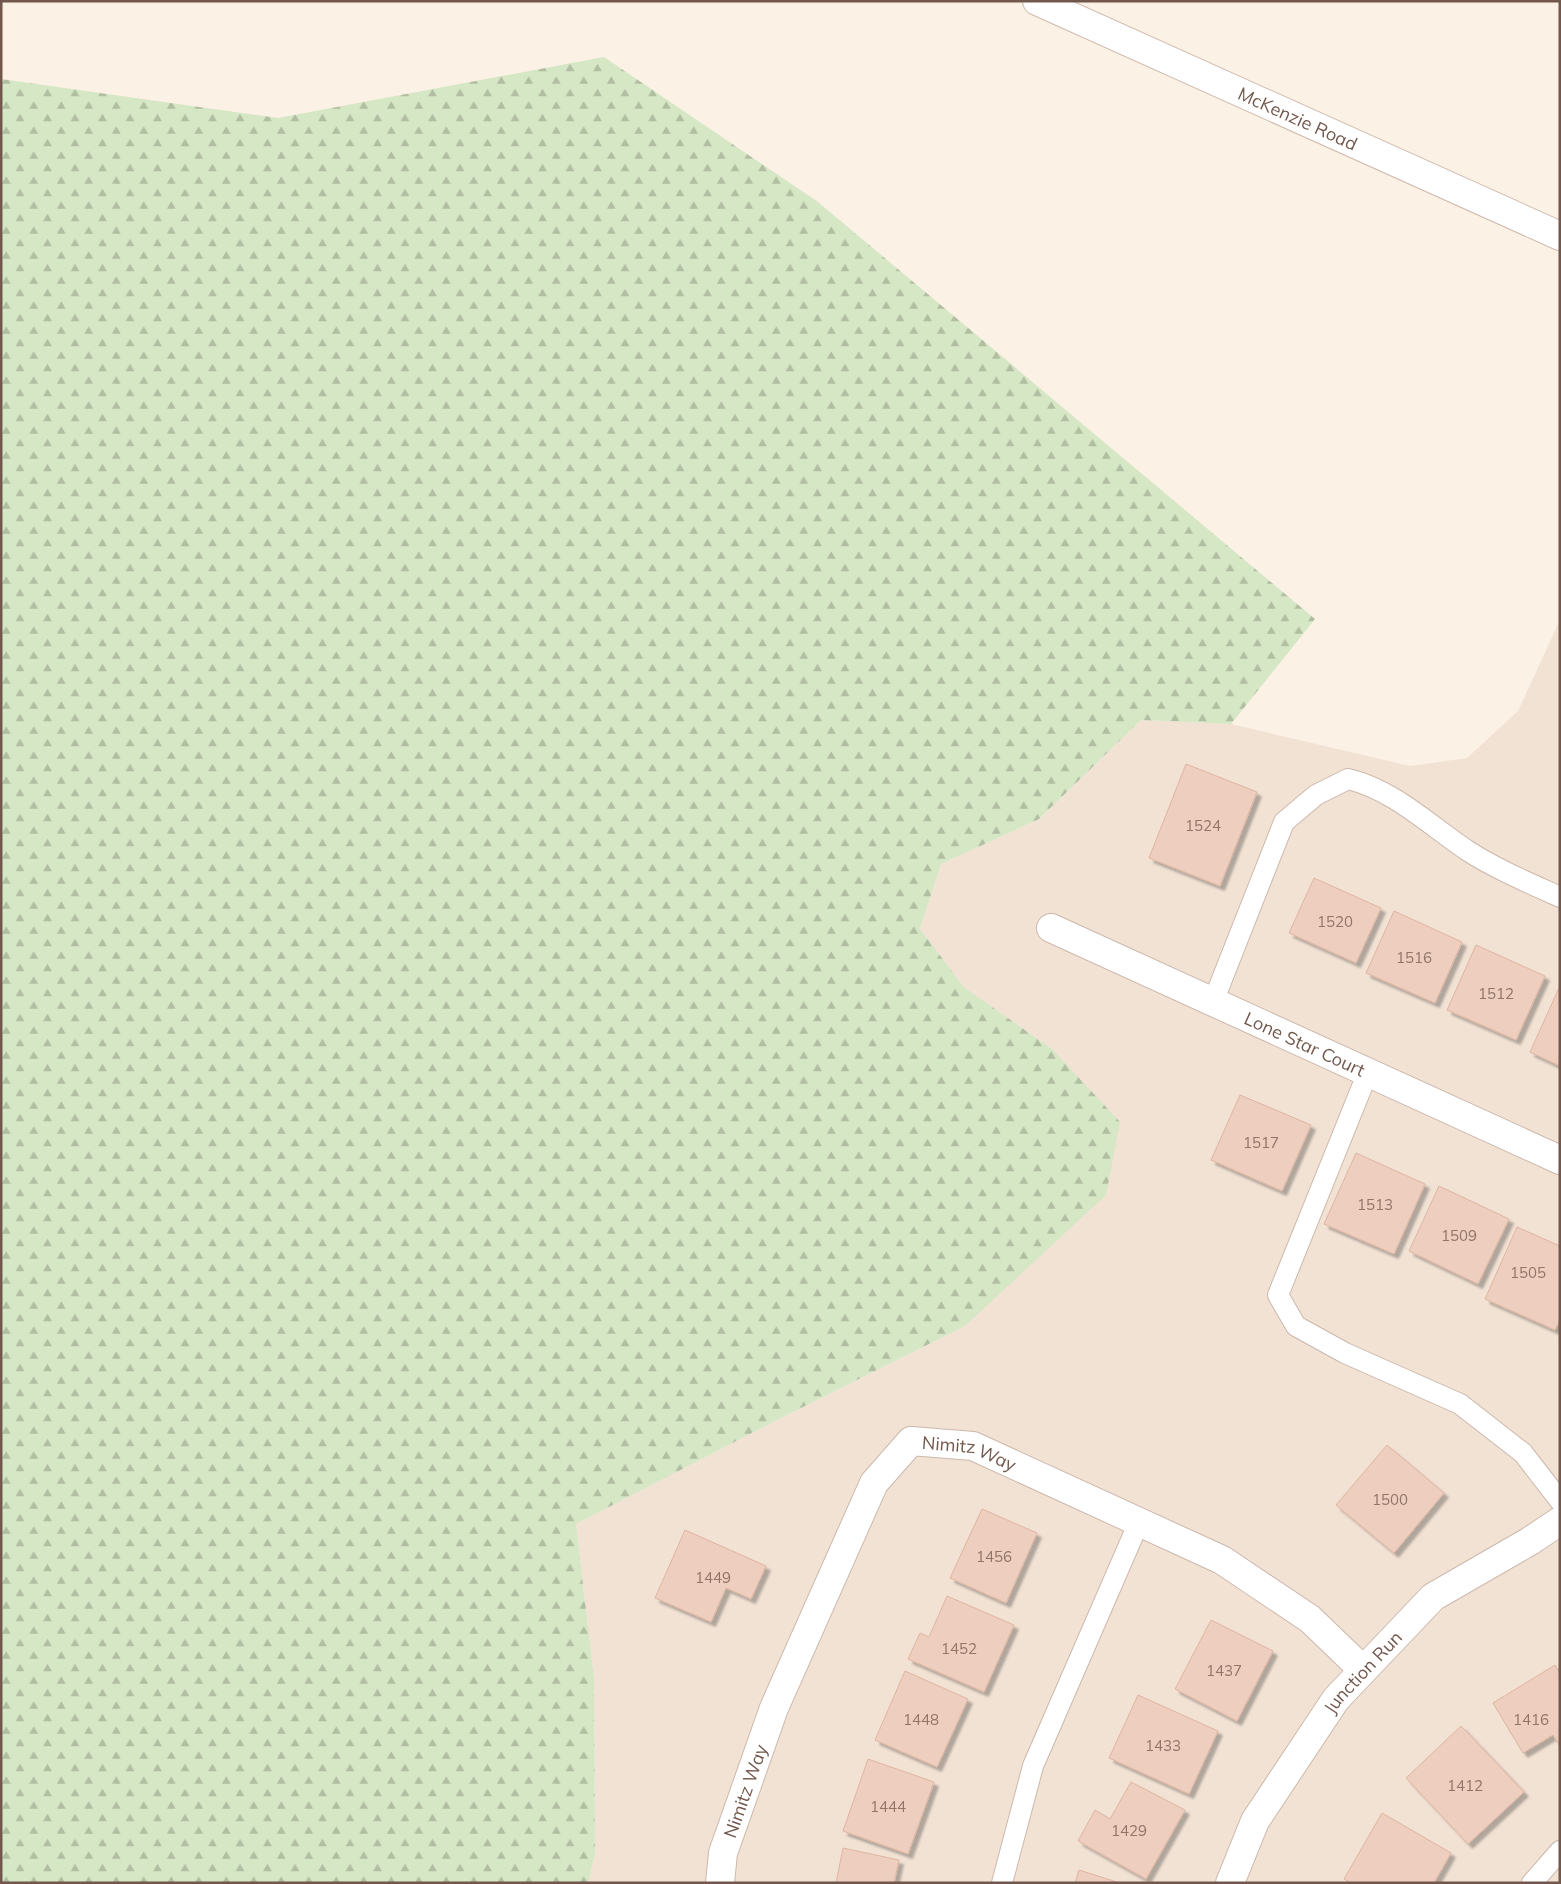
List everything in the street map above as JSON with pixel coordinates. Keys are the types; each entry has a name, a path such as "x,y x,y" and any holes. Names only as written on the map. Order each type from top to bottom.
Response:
{"street":[{"name":"McKenzie Road","path":"1037,1 1560,236"},
{"name":"Lone Star Court","path":"1051,928 1560,1160"},
{"name":"Nimitz Way","path":"720,1883 724,1853 774,1708 874,1483 912,1441 974,1446 1230,1566 1310,1619 1363,1670"},
{"name":"Junction Run","path":"1230,1883 1255,1821 1336,1698 1434,1597 1530,1541 1560,1521"}],"lane":[{"path":"1213,1002 1284,822 1316,795 1348,778 1367,784 1413,810 1469,851 1560,897"},
{"path":"1368,1072 1278,1295 1296,1326 1345,1353 1460,1404 1523,1453 1560,1501"},
{"path":"1002,1883 1033,1766 1138,1522"},
{"path":"1532,1883 1560,1851"}],"shaded area":[{"path":"1560,620 1560,1883 588,1883 595,1854 594,1678 576,1524 773,1422 965,1326 1052,1049 964,987 920,929 941,864 1039,819 1141,720 1231,724 1410,766 1467,758 1518,711"}],"green space":[{"path":"604,57 818,202 1315,619 1231,724 1141,720 1039,819 941,864 920,929 964,987 1052,1049 1120,1122 1106,1195 965,1326 773,1422 576,1524 594,1678 595,1854 588,1883 1,1883 1,79 278,118"}],"building":[{"path":"1186,764 1257,792 1220,886 1149,858"},
{"path":"1314,878 1381,908 1356,963 1289,933"},
{"path":"1394,911 1462,942 1435,1003 1366,973"},
{"path":"1476,945 1545,976 1516,1040 1447,1010"},
{"path":"1560,988 1560,1066 1530,1052"},
{"path":"1240,1095 1311,1125 1282,1191 1211,1160"},
{"path":"1356,1153 1425,1184 1394,1254 1324,1224"},
{"path":"1439,1186 1509,1219 1478,1284 1409,1251"},
{"path":"1517,1227 1560,1246 1560,1320 1555,1330 1485,1299"},
{"path":"1387,1445 1444,1493 1394,1553 1336,1505"},
{"path":"982,1509 1037,1533 1006,1603 950,1578"},
{"path":"685,1530 766,1566 751,1599 726,1588 711,1622 655,1598"},
{"path":"947,1596 1014,1625 984,1692 908,1659 920,1633 929,1637"},
{"path":"1211,1620 1273,1651 1237,1721 1175,1689"},
{"path":"1555,1665 1560,1674 1560,1746 1553,1735 1523,1753 1493,1703"},
{"path":"905,1671 968,1699 937,1767 875,1740"},
{"path":"1138,1695 1218,1731 1189,1794 1109,1758"},
{"path":"1461,1726 1524,1792 1468,1844 1406,1778"},
{"path":"868,1759 934,1782 908,1854 843,1831"},
{"path":"1131,1782 1185,1810 1146,1879 1078,1841 1095,1810 1110,1819"},
{"path":"1382,1813 1451,1853 1434,1883 1351,1883 1344,1879"},
{"path":"843,1848 899,1860 894,1883 836,1883"},
{"path":"1079,1870 1120,1883 1075,1883"}]}
